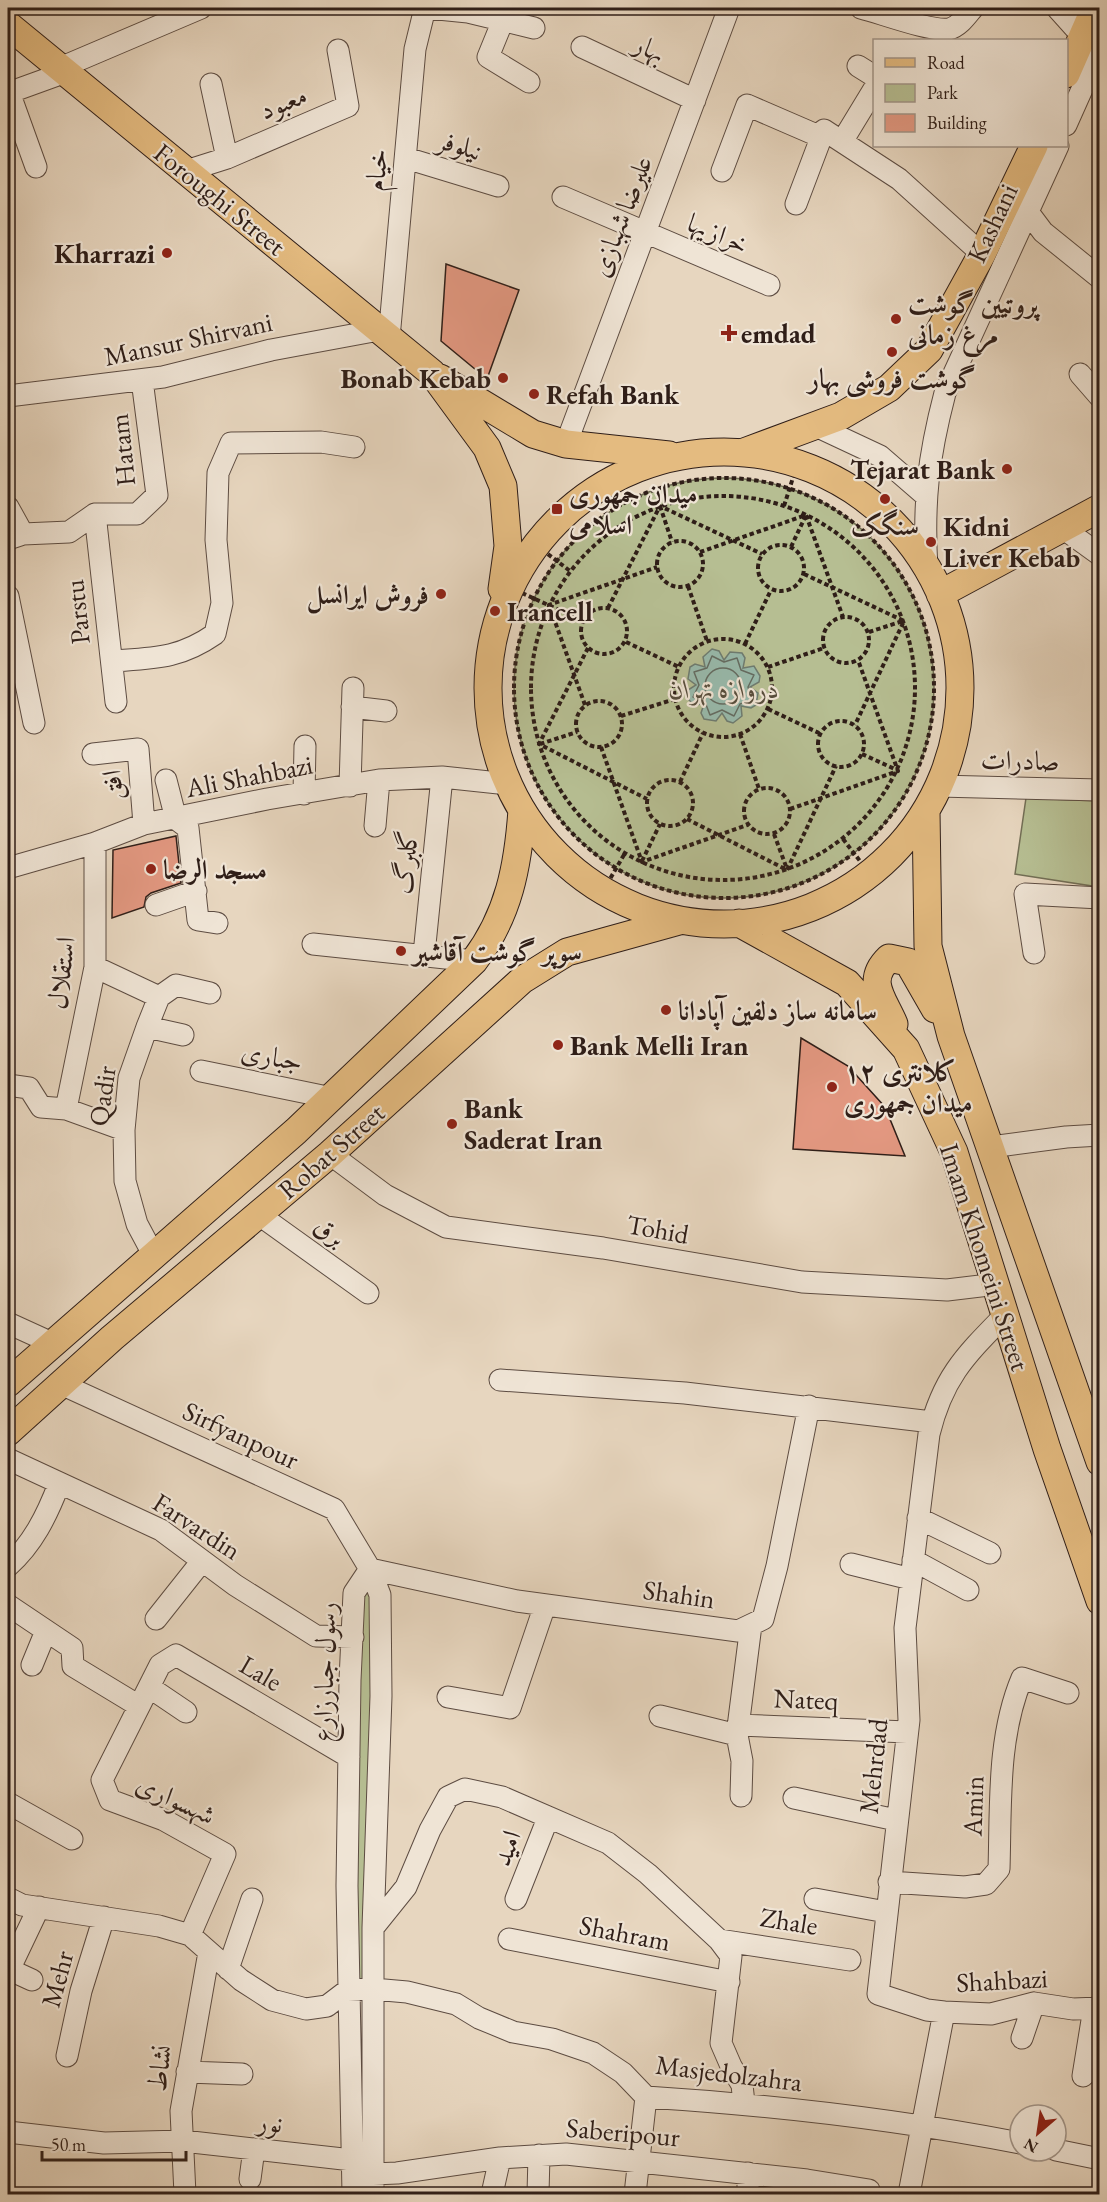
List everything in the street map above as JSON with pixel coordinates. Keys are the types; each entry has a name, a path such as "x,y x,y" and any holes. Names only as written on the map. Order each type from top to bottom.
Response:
{"main road":[{"path":"1086,58 1095,8"},
{"name":"Foroughi Street","path":"8,25 432,374 478,399 510,422 533,434 566,444 682,456"},
{"path":"740,453 793,477 840,484 872,505 911,546 927,569 940,594 956,648 959,705 949,760 926,811 910,834 862,863 821,903 768,920 740,923 683,920 629,904 610,880 557,855 522,810 508,784 491,728 488,699 492,642 499,614 522,593 546,553 555,523 600,487 635,470 682,456 740,453 841,416 889,388 930,350 982,254 1020,202 1034,147"},
{"name":"Foroughi Street","path":"432,374 483,442 503,486 508,546 499,614"},
{"path":"483,442 498,441 509,429 510,422"},
{"path":"940,594 1100,508"},
{"name":"Robat Street","path":"8,1383 332,1098 474,961 492,937 509,894 519,850 522,810"},
{"name":"Imam Khomeini Street","path":"926,811 928,946 951,1036 1098,1446"},
{"name":"Robat Street","path":"8,1432 330,1154 522,980 567,952 624,934 683,920"},
{"name":"Imam Khomeini Street","path":"740,923 847,982 906,1049 954,1152 1047,1449 1100,1601"},
{"path":"906,1049 875,982 879,967 889,958 908,962 951,1036"},
{"path":"30,1365 61,1384"}],"street":[{"path":"36,167 8,93 63,70 173,13 201,8"},
{"path":"426,8 505,14 534,28"},
{"name":"خیام","path":"384,334 406,158 415,49 426,8"},
{"name":"علیرضا شهبازی","path":"566,444 729,8"},
{"path":"861,8 932,28 950,29 965,19 973,8"},
{"path":"1057,8 1086,58 1068,118"},
{"path":"505,14 488,57 529,82"},
{"name":"بهار","path":"582,47 695,100"},
{"name":"معبود","path":"186,171 227,158 348,106 338,50"},
{"path":"211,84 227,158"},
{"path":"843,140 873,91"},
{"path":"722,171 747,105 821,136"},
{"path":"796,204 824,130 843,140 899,179 982,254"},
{"name":"Kashani","path":"927,569 925,495 934,433 945,393 1020,202 1057,147"},
{"name":"نیلوفر","path":"406,158 498,186"},
{"name":"خرازیها","path":"563,197 769,285"},
{"path":"1020,202 1043,232 1100,278"},
{"name":"Mansur Shirvani","path":"8,396 142,380 271,350 384,334"},
{"path":"1080,374 1100,397"},
{"name":"Hatam","path":"15,537 69,532 95,514 137,514 157,495 142,380"},
{"path":"816,426 880,456 925,495"},
{"path":"112,661 158,658 192,650 215,634 222,603 216,540 218,473 231,443 321,442 354,447"},
{"path":"8,507 15,537"},
{"name":"Parstu","path":"95,514 116,702"},
{"path":"1064,529 1100,555"},
{"path":"8,596 34,723"},
{"path":"350,786 352,698 386,711"},
{"path":"304,794 305,746"},
{"name":"افق","path":"93,754 138,749 144,824"},
{"name":"Ali Shahbazi","path":"8,868 96,843 144,824 267,799 379,780 442,777 508,784"},
{"name":"گلبرگ","path":"424,954 442,777"},
{"path":"166,780 176,819 188,828 198,920 218,923"},
{"path":"375,826 379,780"},
{"name":"صادرات","path":"939,786 1100,790"},
{"name":"استقلال","path":"66,1109 95,967 96,843"},
{"path":"156,905 196,891"},
{"path":"1034,953 1025,894 1100,898"},
{"path":"313,944 474,961"},
{"path":"95,967 159,997 176,985 210,993"},
{"name":"Qadir","path":"154,1256 136,1224 125,1181 124,1130 129,1078 159,997"},
{"path":"147,1027 183,1035"},
{"name":"جباری","path":"201,1071 332,1098"},
{"path":"8,1085 28,1088 41,1107 66,1109 124,1130"},
{"path":"991,1147 1100,1135"},
{"name":"Tohid","path":"330,1154 385,1195 446,1227 603,1248 802,1282 947,1290 997,1284"},
{"name":"برق","path":"258,1214 368,1293"},
{"name":"Mehrdad","path":"944,2012 927,2010 878,1994 907,1732 905,1628 918,1518 936,1403 962,1359 1005,1316"},
{"path":"8,1323 54,1344"},
{"path":"500,1380 685,1393 932,1422"},
{"name":"Sirfyanpour","path":"61,1384 334,1509 370,1569"},
{"name":"Shahin","path":"370,1569 517,1601 738,1631 763,1619 777,1566 808,1406"},
{"name":"Farvardin","path":"8,1459 161,1530 202,1561 316,1636 353,1636"},
{"path":"8,1566 35,1535 60,1484"},
{"path":"918,1518 990,1553"},
{"path":"156,1619 202,1561"},
{"path":"851,1564 912,1570 968,1590"},
{"name":"رسول جبارزارع","path":"353,2194 348,1990 349,1757 354,1593 370,1569"},
{"name":"رسول جبارزارع","path":"370,1569 380,1595 381,1696 373,1928 373,2184"},
{"path":"8,1605 72,1648 73,1666 186,1712"},
{"path":"448,1696 510,1708 545,1605"},
{"path":"741,1796 742,1761 738,1730 751,1624"},
{"path":"32,1665 46,1631"},
{"name":"شهسواری","path":"176,1655 160,1665 102,1780 110,1800 164,1820 225,1854 190,1935"},
{"name":"Lale","path":"176,1655 349,1757"},
{"name":"Amin","path":"889,1882 965,1887 986,1884 999,1869 1003,1769 1014,1696 1022,1678 1068,1693"},
{"name":"Nateq","path":"660,1716 738,1730 907,1732"},
{"path":"373,1928 406,1887 430,1830 448,1797 465,1789 502,1797 608,1843 648,1874 719,1940 731,1956 721,2043 730,2066 742,2085 744,2103"},
{"path":"794,1798 896,1820"},
{"path":"8,1803 72,1839"},
{"name":"امید","path":"516,1899 548,1818"},
{"path":"8,1898 22,1905 159,1926 190,1935 228,1969 272,2000 306,2009 327,2006 348,1990"},
{"path":"228,1969 252,1899"},
{"path":"815,1899 886,1912"},
{"path":"32,1980 8,1970 39,1907"},
{"name":"Mehr","path":"67,2056 81,1991 104,1917"},
{"name":"Shahram","path":"509,1939 729,1982"},
{"name":"Zhale","path":"719,1940 850,1960"},
{"name":"نشاط","path":"185,2194 181,2111 209,1952"},
{"name":"Masjedolzahra","path":"348,1990 373,1989 407,1992 456,2004 479,2018 513,2032 552,2039 593,2053 623,2073 646,2097 744,2103 924,2124 1008,2141"},
{"path":"1022,2038 1034,2002"},
{"name":"Shahbazi","path":"944,2012 991,2014 1034,2002 1073,2009 1097,2008"},
{"path":"1083,2076 1097,2008"},
{"path":"909,2194 944,2012"},
{"path":"187,2072 242,2074"},
{"path":"635,2194 637,2160 646,2097"},
{"name":"نور","path":"8,2132 104,2143 183,2141 352,2160"},
{"path":"250,2179 254,2149"},
{"path":"1068,2152 1100,2158"},
{"name":"Saberipour","path":"373,2184 397,2173 500,2158 566,2154 748,2173 869,2190"},
{"path":"538,2194 539,2155"},
{"path":"492,2194 500,2158"},
{"path":"748,2173 748,2194"}],"path":[{"path":"784,506 793,477"},
{"path":"793,477 874,542 891,561 916,604 930,653 933,703 930,728 918,768 903,798 862,863 833,868 787,889 738,898 687,895 610,880 544,796 523,749 515,707 514,672 522,593 546,553 573,541 600,519 637,497 661,488 712,479 764,483 793,477"},
{"path":"731,496 784,506 825,525 858,551 884,583 904,621 915,663 916,696 912,729 898,771 874,808 843,839 787,870 751,878 714,880 677,874 642,862 606,840 572,807 559,787 539,744 534,724 531,684 536,644 549,605 570,571 601,539 639,514 660,506 695,498 731,496"},
{"path":"660,506 762,554"},
{"path":"660,506 672,542"},
{"path":"608,608 660,506"},
{"path":"700,552 806,515"},
{"path":"791,547 806,515"},
{"path":"806,515 843,616"},
{"path":"672,542 688,542 700,552 704,568 701,576 688,586 672,586 660,575 657,567 660,552 672,542"},
{"path":"775,546 791,547 802,558 804,574 801,581 787,591 771,590 759,578 758,561 762,554 775,546"},
{"path":"546,553 570,571"},
{"path":"549,605 657,567"},
{"path":"804,574 904,621"},
{"path":"688,586 707,641"},
{"path":"745,644 771,590"},
{"path":"522,593 583,621"},
{"path":"549,605 585,705"},
{"path":"608,608 623,617 628,633 626,642 613,654 596,653 588,648 581,636 583,621 593,611 608,608"},
{"path":"843,616 859,620 869,632 869,648 858,660 850,663 834,660 824,648 823,639 829,624 843,616"},
{"path":"869,632 904,621"},
{"path":"855,725 904,621"},
{"path":"730,639 745,644 761,656 768,667 772,693 768,709 759,722 740,734 718,737 703,733 683,716 675,699 674,686 679,667 693,649 707,641 730,639"},
{"path":"626,642 679,667"},
{"path":"539,744 588,648"},
{"path":"768,667 824,648"},
{"path":"858,660 898,771"},
{"path":"621,716 675,699"},
{"path":"593,701 610,703 621,716 621,733 616,741 601,747 586,744 577,732 576,717 585,705 593,701"},
{"path":"768,709 819,733"},
{"path":"847,721 855,725 864,738 862,754 851,765 836,766 822,757 817,741 819,733 831,722 847,721"},
{"path":"539,744 577,732"},
{"path":"680,782 703,733"},
{"path":"740,734 759,789"},
{"path":"539,744 647,799"},
{"path":"601,747 642,862"},
{"path":"862,754 898,771"},
{"path":"787,870 836,766"},
{"path":"790,809 898,771"},
{"path":"672,779 687,787 694,803 687,819 674,826 660,824 649,814 647,799 656,784 672,779"},
{"path":"767,788 783,794 790,809 786,824 774,834 759,834 747,825 743,808 751,793 759,789 767,788"},
{"path":"687,819 787,870"},
{"path":"642,862 660,824"},
{"path":"642,862 747,825"},
{"path":"774,834 787,870"},
{"path":"843,839 862,863"},
{"path":"610,880 625,853"}],"green space":[{"name":"دروازه تهران","path":"724,478 765,482 804,494 840,514 872,540 898,572 918,608 930,647 934,688 930,729 918,768 898,804 872,836 840,862 804,882 765,894 724,898 683,894 644,882 608,862 576,836 550,804 530,768 518,729 514,688 518,647 530,608 550,572 576,540 608,514 644,494 683,482"},
{"path":"1026,798 1099,801 1099,887 1015,874"},
{"path":"369,1583 374,1596 367,1983 354,1984 361,1597"}],"water":[{"path":"712,649 719,651 724,660 730,652 742,653 745,658 743,668 754,666 760,676 759,682 750,687 758,693 756,705 751,708 741,706 742,716 733,723 727,721 722,713 716,721 704,719 701,713 704,704 693,705 686,696 688,690 696,685 688,679 690,667 695,664 705,667 703,657"}],"building":[{"path":"446,264 519,290 487,379 441,341"},
{"name":"مسجد الرضا","path":"176,836 181,883 151,893 146,897 144,907 112,918 113,850"},
{"name":"کلانتری ۱۲ میدان جمهوری","path":"801,1038 848,1066 885,1107 905,1156 793,1149"}],"place":[{"name":"Kharrazi","path":"167,253"},
{"name":"پروتیین گوشت مرغ زمانی","path":"896,319"},
{"name":"emdad","path":"729,333"},
{"name":"گوشت فروشی بهار","path":"892,352"},
{"name":"Bonab Kebab","path":"503,378"},
{"name":"Refah Bank","path":"534,394"},
{"name":"Tejarat Bank","path":"1007,469"},
{"name":"سنگک","path":"885,499"},
{"name":"میدان جمهوری اسلامی","path":"557,509"},
{"name":"Kidni Liver Kebab","path":"931,542"},
{"name":"فروش ایرانسل","path":"441,594"},
{"name":"Irancell","path":"495,611"},
{"name":"مسجد الرضا","path":"151,869"},
{"name":"سوپر گوشت آقاشیر","path":"401,951"},
{"name":"سامانه ساز دلفین آپادانا","path":"666,1010"},
{"name":"Bank Melli Iran","path":"558,1045"},
{"name":"کلانتری ۱۲ میدان جمهوری","path":"832,1087"},
{"name":"Bank Saderat Iran","path":"452,1124"}]}
